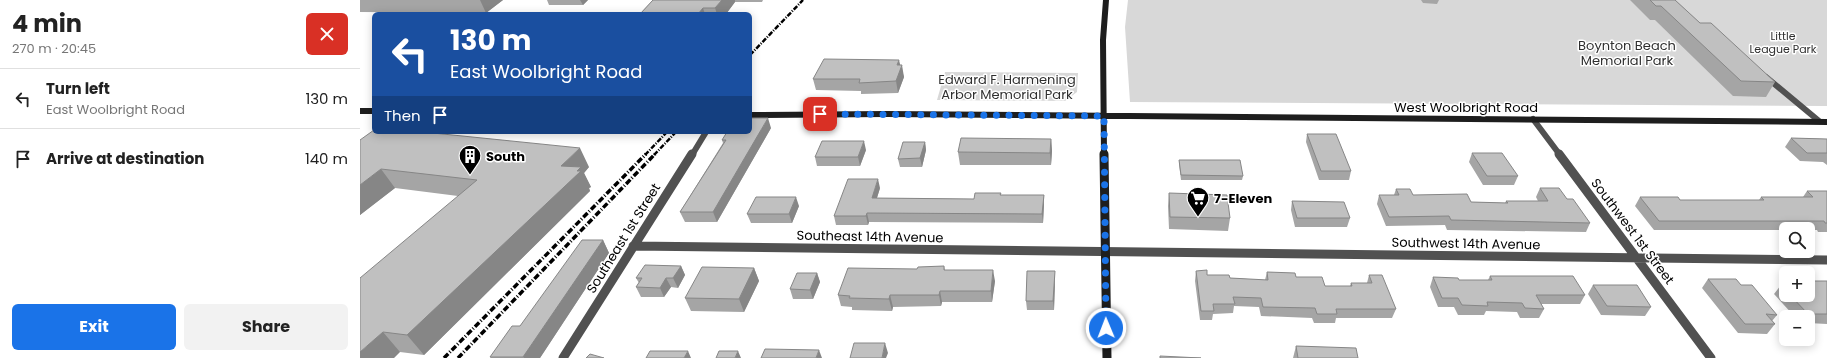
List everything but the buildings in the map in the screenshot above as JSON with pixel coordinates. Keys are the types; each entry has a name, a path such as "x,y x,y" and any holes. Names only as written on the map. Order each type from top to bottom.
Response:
{"main road":[{"path":"1106,0 1103,40 1107,358"},
{"path":"360,111 372,111"},
{"path":"752,112 763,114"},
{"path":"752,116 763,114"},
{"name":"West Woolbright Road","path":"763,114 1823,122"}],"street":[{"path":"1761,73 1823,122"},
{"name":"Southwest 1st Street","path":"1533,119 1711,358"},
{"name":"Southeast 1st Street","path":"563,358 705,134"},
{"name":"Southeast 14th Avenue","path":"633,246 1105,252"},
{"name":"Southwest 14th Avenue","path":"1105,252 1827,260"}],"green space":[{"name":"Boynton Beach Memorial Park","path":"1128,0 1827,0 1827,106 1130,102 1125,27"},
{"name":"Edward F. Harmening Arbor Memorial Park","path":"945,72 1078,73 1077,92 1065,101 937,100"}],"railway":[{"path":"752,53 803,0"},
{"path":"645,155 665,134"},
{"path":"654,155 674,134"},
{"path":"444,358 646,154"},
{"path":"458,358 655,154"}],"place":[{"name":"South","path":"470,176"},
{"name":"7-Eleven","path":"1198,218"}],"route":[{"path":"820,114 1104,116 1106,328"}],"park label":[{"name":"Little League Park","path":"1783,42"}]}
